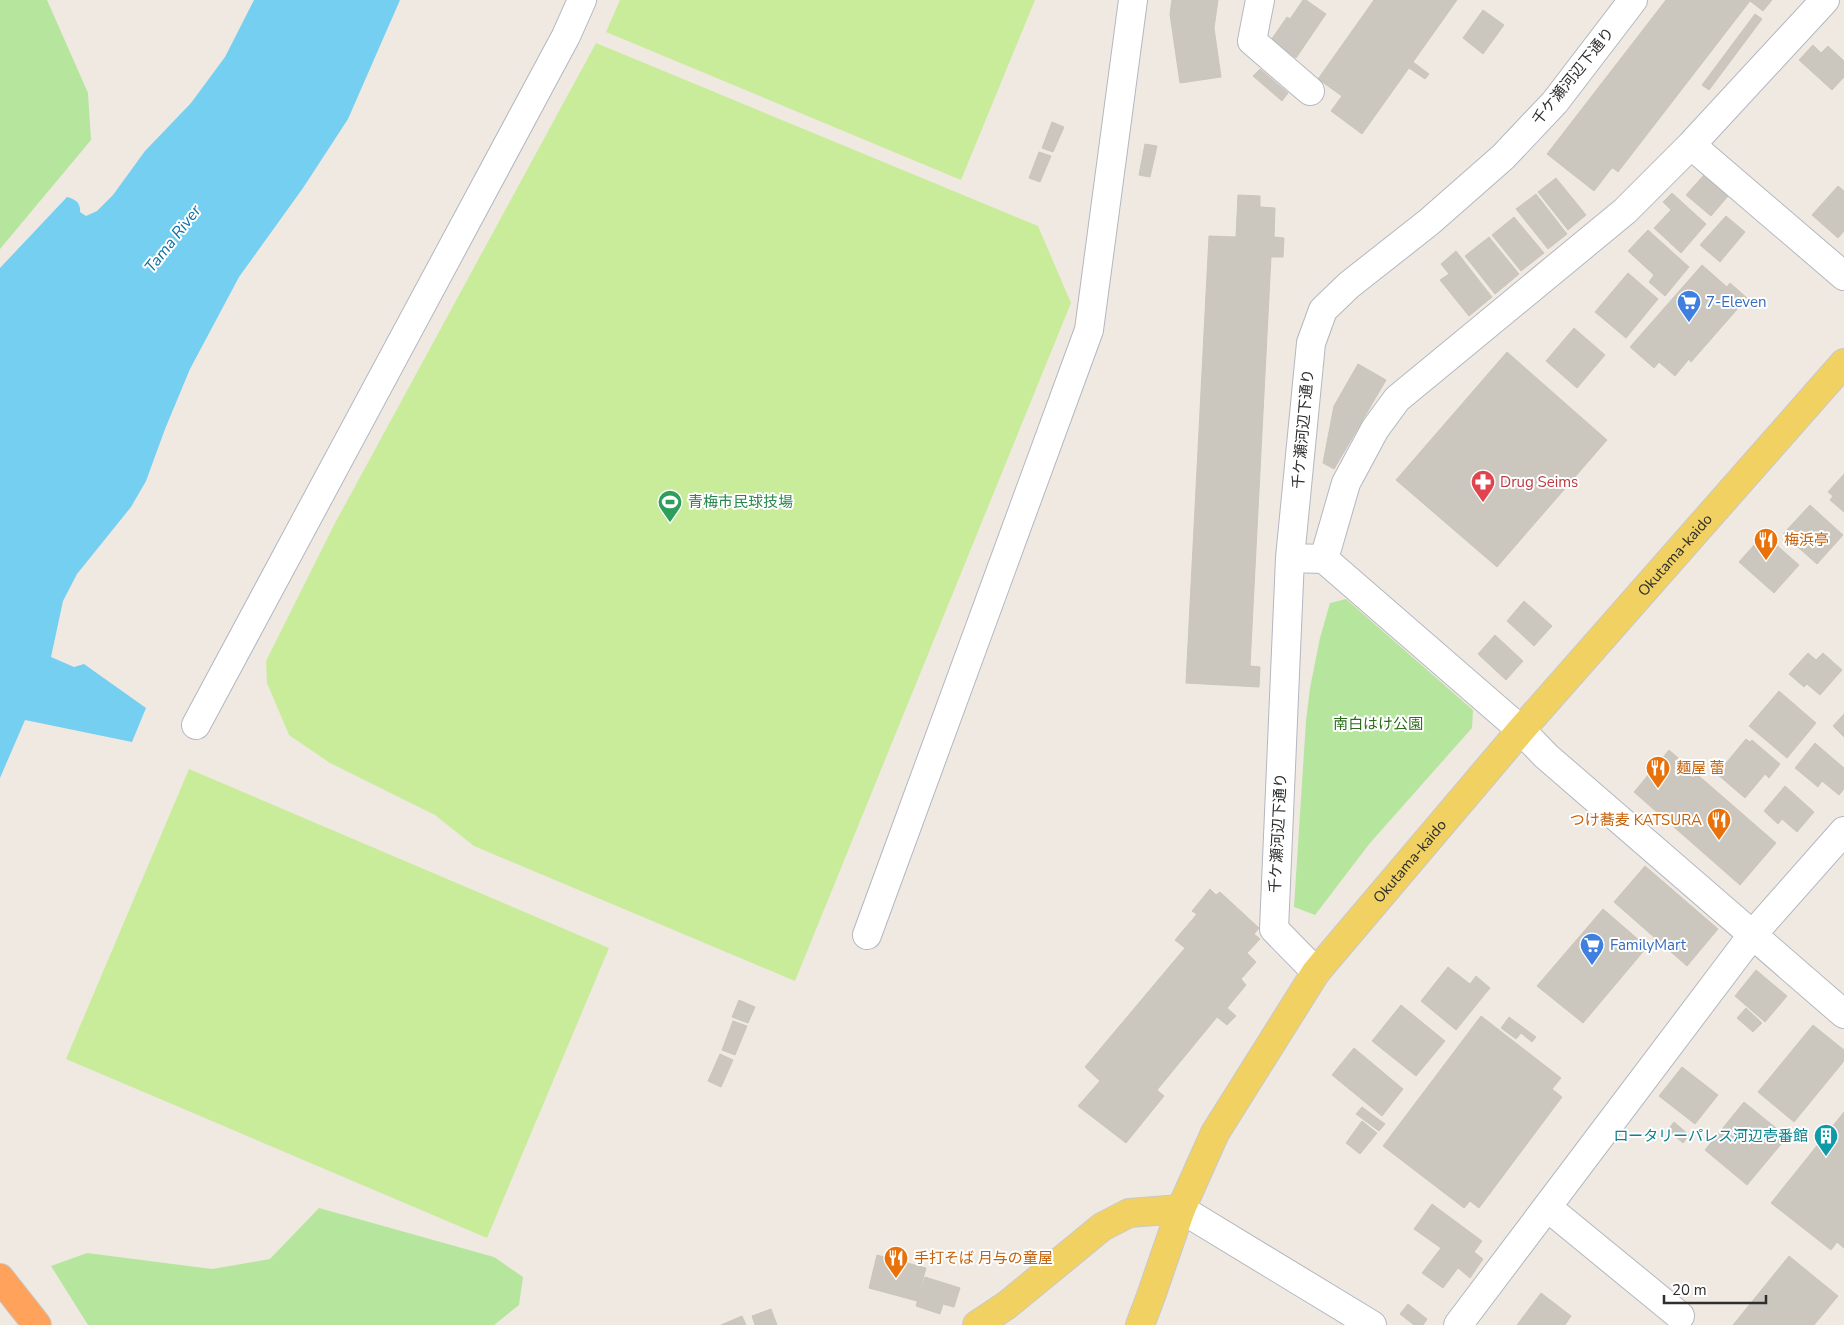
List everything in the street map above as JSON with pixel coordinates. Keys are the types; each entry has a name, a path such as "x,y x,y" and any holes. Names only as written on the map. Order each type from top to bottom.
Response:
{"highway":[{"path":"1,1279 37,1325"},
{"path":"0,1307 14,1325"}],"main road":[{"name":"Okutama-kaido","path":"1140,1325 1181,1209 1215,1133 1316,972 1521,730 1844,364"},
{"path":"977,1325 1007,1305 1102,1227 1129,1212 1181,1209"}],"street":[{"path":"196,725 561,45 582,0"},
{"path":"867,934 1089,330 1133,0"},
{"path":"1260,0 1252,41 1310,91"},
{"name":"千ケ瀬河辺下通り","path":"1316,972 1274,929 1290,558 1311,343 1324,310 1349,285 1428,222 1503,157 1555,102 1633,0"},
{"path":"1324,559 1346,483 1375,429 1397,399 1625,211 1691,145 1825,0"},
{"path":"1691,145 1844,276"},
{"path":"1290,558 1324,559 1521,730 1546,756 1753,934 1841,1006"},
{"path":"1458,1325 1753,934 1844,830"},
{"path":"1547,1207 1680,1316"},
{"path":"1181,1209 1372,1325"}],"green space":[{"path":"0,0 47,0 88,93 91,140 0,249"},
{"path":"620,0 1035,0 961,180 606,32"},
{"path":"596,43 1038,226 1071,303 795,981 474,846 435,815 330,763 289,735 267,683 266,661 334,525"},
{"name":"南白はけ公園","path":"1346,599 1473,710 1472,728 1370,843 1315,915 1294,907 1306,721 1310,688 1320,638 1330,603"},
{"path":"189,769 609,948 487,1238 66,1059"},
{"path":"319,1208 494,1257 523,1277 519,1305 494,1325 88,1325 51,1266 87,1253 212,1269 270,1259"}],"water":[{"name":"Tama River","path":"254,0 400,0 348,119 303,188 239,277 190,369 146,481 131,507 77,574 63,601 51,657 74,667 84,664 146,708 132,742 25,720 0,778 0,268 67,197 77,202 80,206 80,212 86,216 97,211 113,195 145,151 191,103 225,57"}],"building":[{"path":"1172,0 1218,0 1214,28 1221,77 1180,83 1170,14"},
{"path":"1303,0 1306,0 1326,14 1296,58 1271,40 1287,17 1290,19"},
{"path":"1374,0 1457,0 1413,62 1429,74 1425,79 1409,68 1362,134 1331,111 1342,96 1318,79"},
{"path":"1666,0 1772,0 1763,11 1750,1 1618,172 1613,168 1611,169 1594,191 1547,154"},
{"path":"1483,10 1504,25 1483,54 1463,38"},
{"path":"1755,14 1762,19 1709,90 1702,85"},
{"path":"1813,45 1821,53 1828,46 1844,61 1844,77 1832,90 1799,60"},
{"path":"1260,69 1288,93 1282,101 1253,76"},
{"path":"1052,122 1064,127 1053,152 1042,148"},
{"path":"1145,144 1157,146 1150,177 1139,175"},
{"path":"1039,152 1051,156 1040,182 1029,178"},
{"path":"1704,175 1728,196 1711,216 1686,195"},
{"path":"1556,178 1586,215 1568,230 1538,192"},
{"path":"1838,186 1844,191 1844,231 1838,238 1812,215"},
{"path":"1672,193 1706,224 1681,253 1654,228 1671,210 1663,202"},
{"path":"1536,194 1567,234 1548,249 1516,209"},
{"path":"1238,195 1260,196 1260,207 1275,208 1274,237 1284,238 1283,257 1271,257 1250,666 1260,667 1259,687 1186,683 1209,236 1236,237"},
{"path":"1726,216 1745,232 1720,262 1700,245"},
{"path":"1514,217 1544,253 1521,271 1492,235"},
{"path":"1648,230 1689,267 1665,296 1649,282 1654,275 1628,251"},
{"path":"1489,237 1519,274 1495,294 1465,256"},
{"path":"1456,251 1492,297 1469,316 1440,280 1449,274 1441,264"},
{"name":"7-Eleven","path":"1702,265 1727,287 1730,283 1747,298 1691,362 1689,359 1675,376 1659,362 1654,368 1630,347"},
{"path":"1628,273 1658,299 1626,338 1595,312"},
{"path":"1574,328 1605,355 1577,388 1546,361"},
{"path":"1507,352 1607,440 1497,567 1396,480"},
{"path":"1358,364 1386,380 1334,469 1323,463 1334,406"},
{"path":"1844,474 1844,512 1830,500 1833,496 1828,492"},
{"path":"1810,505 1843,535 1817,564 1783,534"},
{"path":"1764,534 1799,565 1774,593 1739,562"},
{"path":"1524,601 1552,626 1534,646 1507,621"},
{"path":"1495,635 1523,661 1506,680 1478,654"},
{"path":"1808,653 1816,660 1823,653 1842,670 1820,695 1807,684 1804,687 1789,674"},
{"path":"1779,691 1816,723 1787,758 1749,726"},
{"path":"1844,714 1844,737 1833,726"},
{"path":"1746,739 1750,742 1752,740 1780,764 1769,778 1765,774 1745,798 1717,774"},
{"path":"1815,743 1844,768 1844,789 1839,795 1822,781 1818,787 1795,768"},
{"path":"1669,750 1776,843 1740,885 1634,792"},
{"path":"1785,786 1814,812 1797,832 1782,819 1778,824 1764,811"},
{"path":"1645,866 1718,929 1687,966 1614,902"},
{"path":"1210,889 1216,895 1220,892 1259,928 1254,934 1260,939 1247,953 1256,962 1241,979 1246,985 1227,1008 1236,1016 1227,1025 1217,1017 1157,1090 1164,1096 1126,1143 1078,1106 1100,1081 1085,1067 1185,948 1175,940 1197,914 1192,911"},
{"name":"FamilyMart","path":"1603,909 1647,947 1583,1023 1537,986"},
{"path":"1448,967 1470,984 1476,976 1490,988 1456,1030 1421,1001"},
{"path":"1756,970 1787,996 1765,1022 1735,996"},
{"path":"739,1000 755,1007 748,1023 732,1017"},
{"path":"1401,1005 1445,1041 1416,1076 1372,1041"},
{"path":"1746,1008 1762,1023 1753,1032 1737,1018"},
{"path":"1481,1016 1561,1078 1552,1089 1562,1097 1479,1208 1470,1201 1464,1208 1383,1146"},
{"path":"1509,1017 1536,1037 1532,1042 1521,1033 1516,1039 1501,1028"},
{"path":"733,1021 747,1026 735,1055 722,1050"},
{"path":"1813,1025 1844,1050 1844,1061 1794,1122 1758,1092"},
{"path":"1354,1048 1403,1089 1382,1116 1332,1075"},
{"path":"720,1054 733,1060 721,1087 708,1081"},
{"path":"1682,1067 1718,1095 1695,1124 1659,1096"},
{"path":"1744,1102 1787,1137 1747,1185 1705,1150"},
{"path":"1362,1107 1385,1124 1379,1131 1356,1114"},
{"name":"ロータリーパレス河辺壱番館","path":"1844,1112 1844,1248 1837,1242 1831,1250 1771,1203"},
{"path":"1362,1121 1377,1133 1360,1154 1346,1143"},
{"path":"1674,1122 1689,1135 1683,1143 1668,1130"},
{"path":"1432,1204 1482,1241 1474,1252 1483,1259 1470,1278 1458,1268 1443,1288 1422,1273 1441,1248 1414,1229"},
{"path":"877,1255 926,1268 917,1301 869,1288"},
{"path":"1789,1256 1838,1296 1814,1325 1733,1325"},
{"path":"925,1277 960,1288 954,1307 943,1304 940,1314 916,1306"},
{"path":"1541,1293 1571,1316 1565,1325 1517,1325"},
{"path":"1408,1304 1427,1319 1423,1325 1414,1325 1400,1314"},
{"path":"771,1309 777,1325 755,1325 752,1316"},
{"path":"742,1316 746,1325 721,1325"}],"place":[{"name":"7-Eleven","path":"1689,323"},
{"name":"Drug Seims","path":"1483,503"},
{"name":"青梅市民球技場","path":"670,523"},
{"name":"梅浜亭","path":"1766,561"},
{"name":"麺屋 蕾","path":"1658,789"},
{"name":"つけ蕎麦 KATSURA","path":"1719,841"},
{"name":"FamilyMart","path":"1592,966"},
{"name":"ロータリーパレス河辺壱番館","path":"1826,1157"},
{"name":"手打そば 月与の童屋","path":"896,1279"}]}
